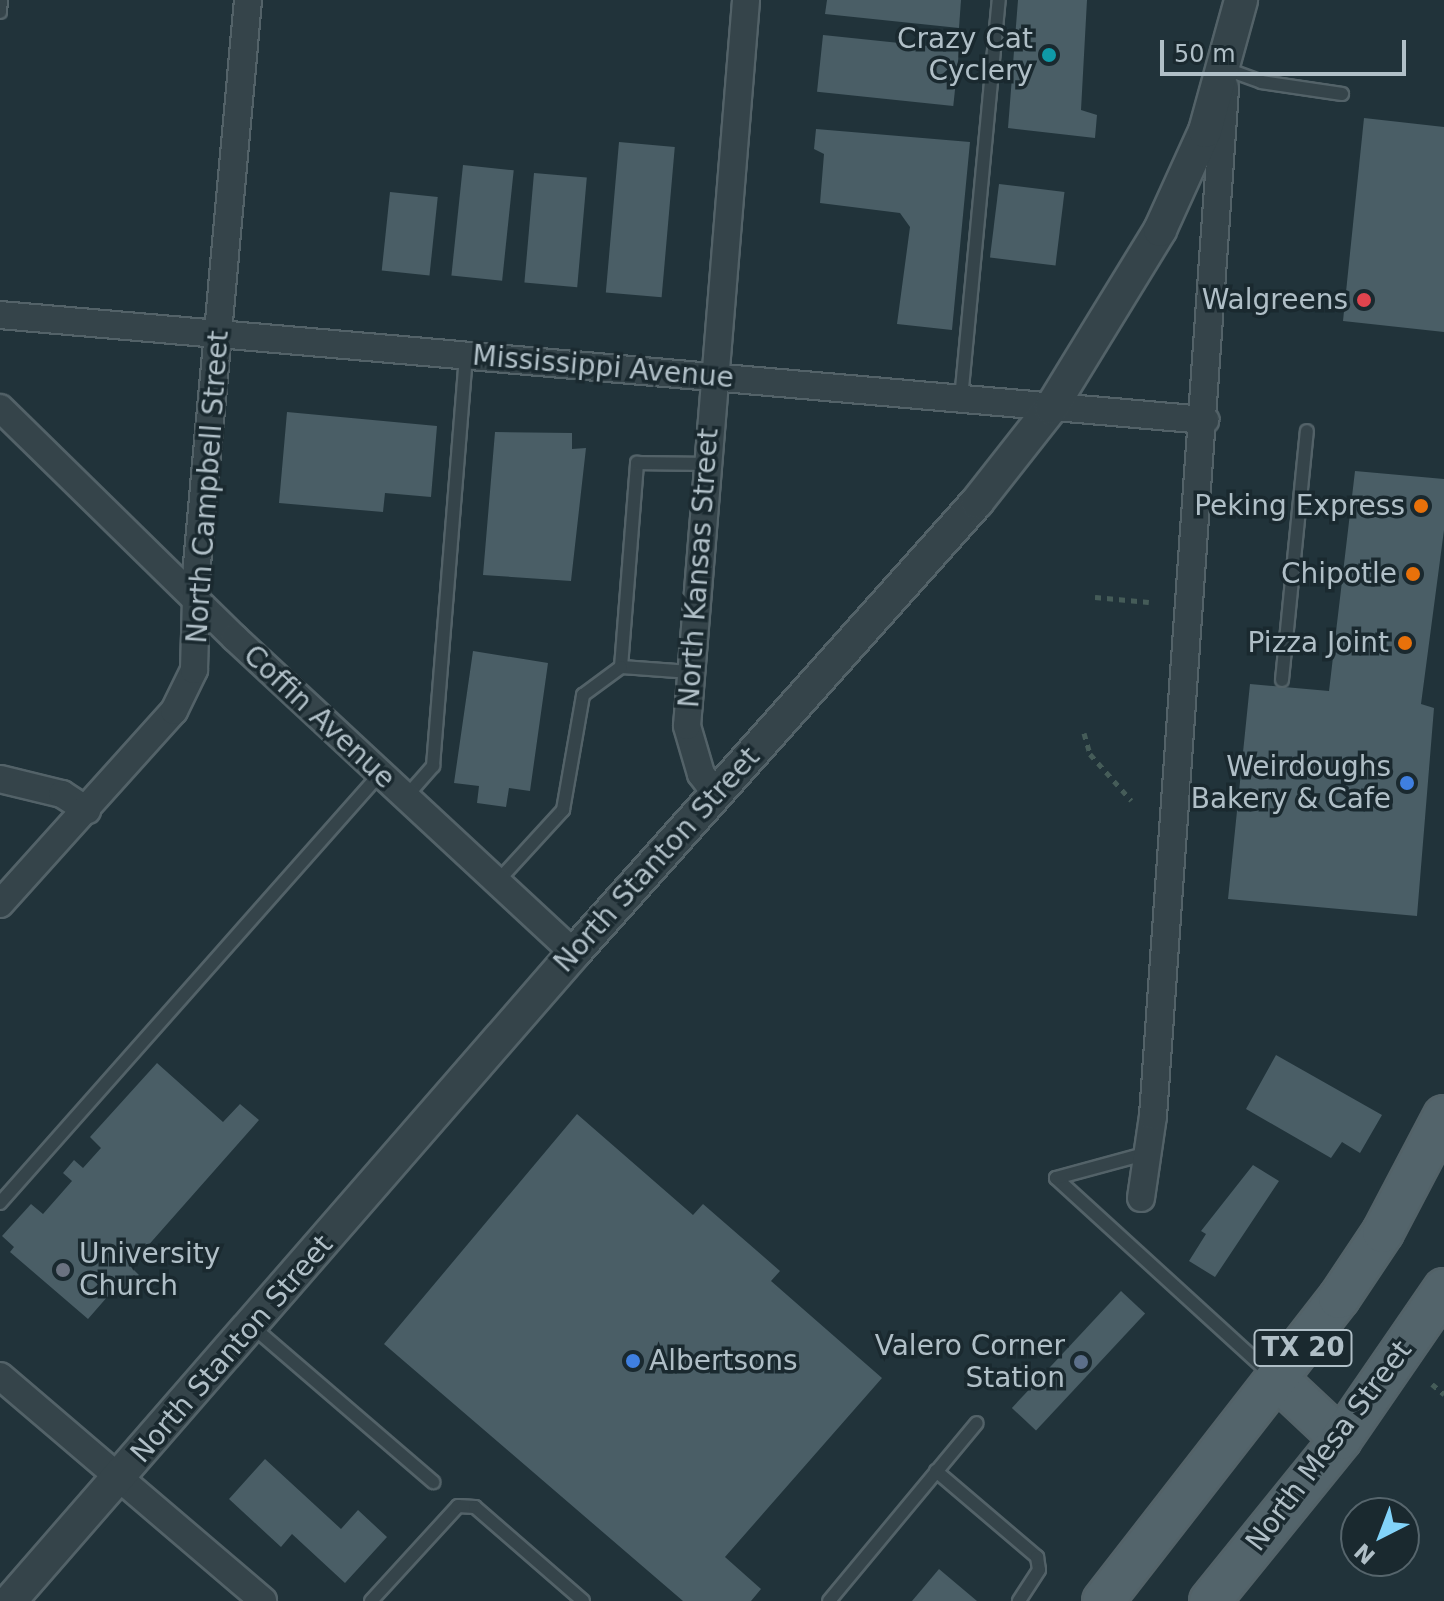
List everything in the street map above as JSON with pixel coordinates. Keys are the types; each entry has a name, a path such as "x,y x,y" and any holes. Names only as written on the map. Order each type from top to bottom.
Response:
{"main road":[{"name":"TX 20","path":"1103,1601 1279,1381 1383,1232 1444,1116"},
{"name":"North Mesa Street","path":"1210,1601 1341,1439 1444,1289"},
{"path":"1279,1381 1341,1439"}],"street":[{"name":"North Campbell Street","path":"0,904 87,810 183,696 194,670 195,595 248,0"},
{"name":"North Kansas Street","path":"716,794 689,745 691,672 746,0"},
{"name":"North Stanton Street","path":"1141,1198 1148,1153 1205,420 1226,69 1241,0"},
{"name":"North Stanton Street","path":"10,1601 253,1327 574,953 996,481 1051,408 1160,230 1226,69"},
{"name":"Mississippi Avenue","path":"0,315 1205,420"},
{"name":"Coffin Avenue","path":"0,408 405,798 574,953"},
{"path":"0,779 62,794 87,810"},
{"path":"0,1376 263,1601"}],"lane":[{"path":"0,12 1,0"},
{"path":"960,400 999,0"},
{"path":"1226,69 1261,82 1342,94"},
{"path":"405,798 433,766 466,354"},
{"path":"1282,680 1307,431"},
{"path":"621,667 637,463 707,464"},
{"path":"497,882 563,810 583,695 621,667 691,672"},
{"path":"0,1203 380,774"},
{"path":"1148,1153 1056,1178 1279,1381"},
{"path":"253,1327 433,1482"},
{"path":"829,1601 977,1423"},
{"path":"936,1471 1037,1557 1039,1570 1019,1601"},
{"path":"371,1601 458,1506 475,1507 583,1601"}],"path":[{"path":"1095,597 1149,602"},
{"path":"1084,733 1090,754 1131,800"},
{"path":"1432,1384 1444,1394"}],"building":[{"path":"827,0 961,0 959,28 825,14"},
{"name":"Crazy Cat Cyclery","path":"1018,0 1087,0 1081,110 1097,115 1095,138 1008,128"},
{"path":"823,35 959,49 953,106 817,92"},
{"name":"Walgreens","path":"1364,118 1444,127 1444,332 1343,321"},
{"path":"816,129 970,142 952,330 897,324 910,227 900,213 820,203 824,154 814,149"},
{"path":"619,142 675,147 662,297 606,292"},
{"path":"463,165 514,170 502,281 451,275"},
{"path":"534,173 587,178 577,287 524,283"},
{"path":"999,184 1065,192 1055,265 990,257"},
{"path":"390,192 438,197 429,276 382,271"},
{"path":"287,412 437,426 431,497 385,493 383,512 279,503"},
{"path":"495,432 572,433 572,449 586,448 571,581 483,575"},
{"path":"1355,471 1444,479 1444,530 1421,704 1434,708 1417,916 1228,899 1250,684 1329,691"},
{"path":"473,651 548,663 530,791 509,788 506,807 477,803 479,786 454,783"},
{"path":"1276,1055 1382,1115 1360,1153 1342,1142 1331,1158 1246,1109"},
{"path":"157,1063 223,1122 240,1104 259,1120 130,1266 139,1275 121,1293 115,1288 88,1319 10,1252 14,1247 2,1236 31,1204 43,1214 72,1181 63,1173 74,1160 83,1168 101,1148 90,1137"},
{"name":"Albertsons","path":"577,1114 693,1215 703,1204 780,1271 771,1281 882,1378 725,1557 761,1589 751,1601 683,1601 384,1344"},
{"path":"1253,1165 1279,1181 1215,1277 1189,1261 1206,1234 1201,1231"},
{"name":"Valero Corner Station","path":"1121,1291 1145,1314 1036,1431 1012,1408"},
{"path":"265,1459 341,1529 358,1510 387,1537 345,1583 292,1534 281,1547 229,1499"},
{"path":"939,1569 977,1601 912,1601"}],"place":[{"name":"Crazy Cat Cyclery","path":"1049,55"},
{"name":"Walgreens","path":"1364,300"},
{"name":"Peking Express","path":"1421,506"},
{"name":"Chipotle","path":"1413,574"},
{"name":"Pizza Joint","path":"1405,643"},
{"name":"Weirdoughs Bakery & Cafe","path":"1407,783"},
{"name":"University Church","path":"63,1270"},
{"name":"Albertsons","path":"633,1361"},
{"name":"Valero Corner Station","path":"1081,1362"}]}
